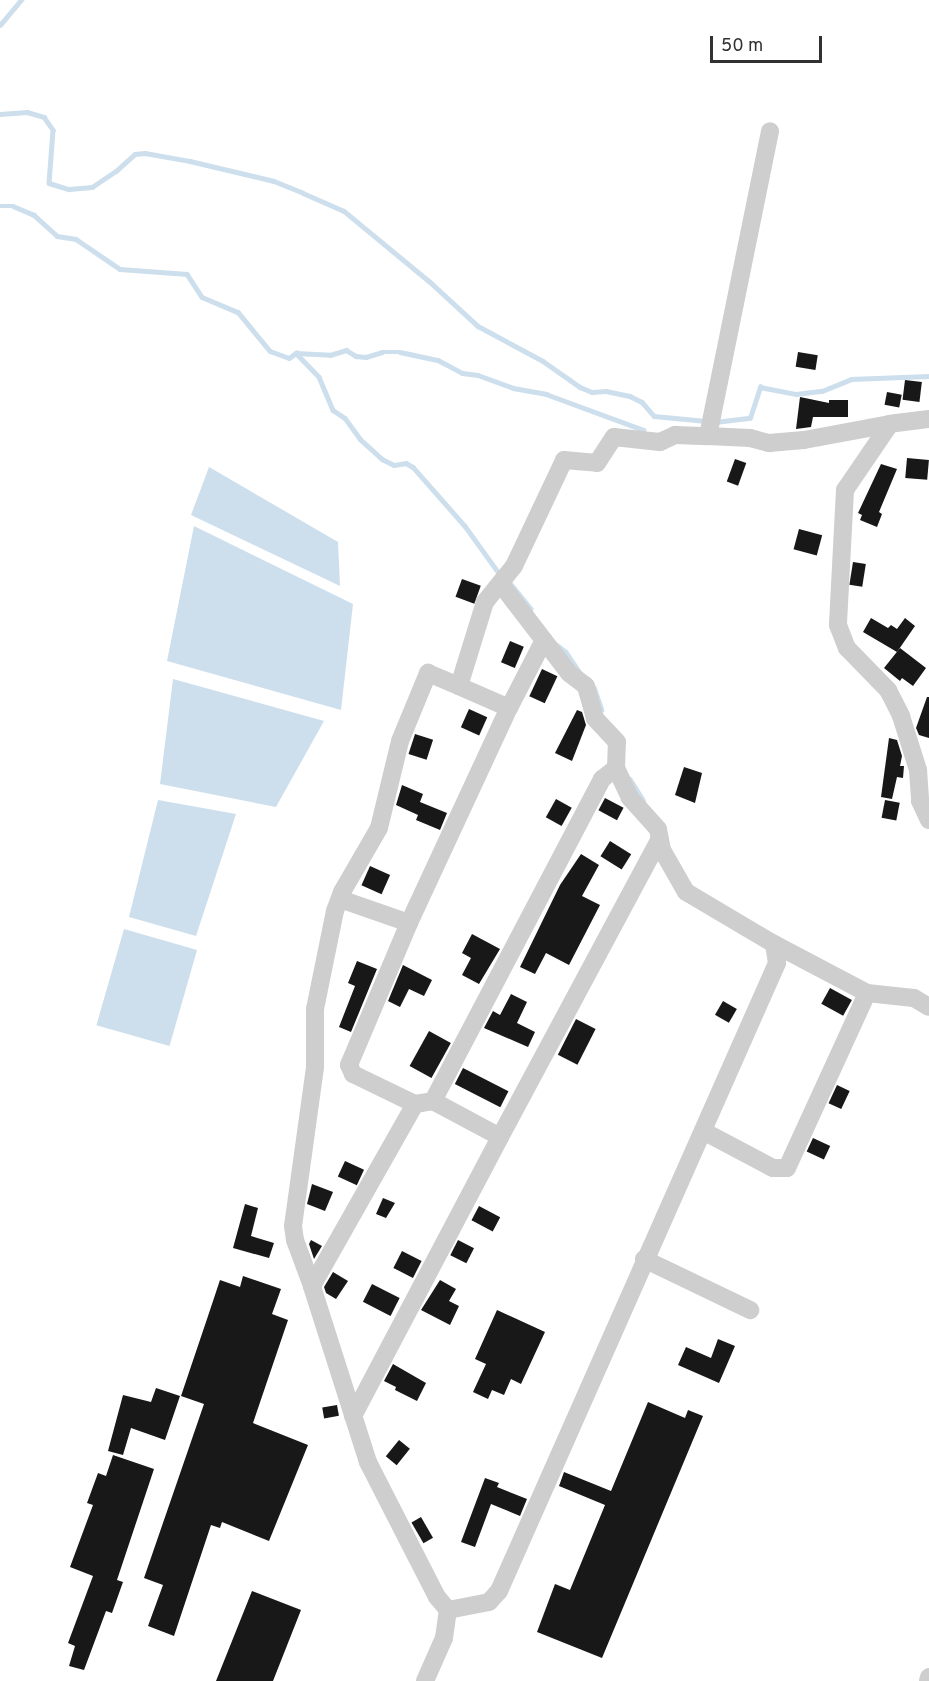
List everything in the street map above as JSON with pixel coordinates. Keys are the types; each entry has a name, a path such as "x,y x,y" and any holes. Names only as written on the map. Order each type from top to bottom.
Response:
{"street":[{"path":"709,426 770,130"},
{"path":"459,686 485,602 514,566 564,460 597,463 614,437 660,442 675,435 709,426 769,443 804,440 929,419"},
{"path":"890,424 845,490 838,625 848,648 888,690 901,716 918,770 920,801 929,820"},
{"path":"500,584 569,673 586,686 595,718 617,742 616,768 630,798 657,829 662,850 686,892 774,944 867,993 914,998 929,1007"},
{"path":"500,1137 424,1102 353,1074 349,1065 409,923 509,708 544,640"},
{"path":"425,1681 444,1638 448,1610 437,1597 368,1462 312,1287 301,1262 293,1226 315,1067 315,1009 340,899 379,828 400,741 428,673 509,708"},
{"path":"312,1287 424,1102 602,778 616,768"},
{"path":"353,1416 660,840"},
{"path":"340,899 409,923"},
{"path":"448,1610 489,1602 499,1592 556,1466 644,1259 777,963 774,944"},
{"path":"703,1131 773,1167 787,1168 867,993"},
{"path":"644,1259 750,1310"}],"water":[{"path":"209,467 338,542 340,586 191,515"},
{"path":"194,526 353,604 341,710 167,661"},
{"path":"173,679 324,721 276,807 160,784"},
{"path":"158,800 236,814 196,936 129,917"},
{"path":"124,929 197,950 169,1046 96,1025"}],"building":[{"path":"798,352 818,355 815,370 796,367"},
{"path":"905,380 922,382 919,402 903,400"},
{"path":"887,392 902,395 899,408 885,405"},
{"path":"800,397 829,403 829,400 848,400 848,417 813,417 811,427 796,429"},
{"path":"907,458 929,460 927,480 905,478"},
{"path":"735,459 746,463 738,486 727,482"},
{"path":"881,464 897,469 879,512 882,514 877,527 860,520 862,515 858,513"},
{"path":"799,529 822,535 817,555 794,549"},
{"path":"853,562 866,564 862,587 849,585"},
{"path":"462,579 481,586 474,604 456,597"},
{"path":"871,618 888,628 891,625 897,629 905,618 915,626 897,652 863,632"},
{"path":"510,641 524,647 515,668 501,662"},
{"path":"900,648 926,668 913,686 902,678 900,681 884,668"},
{"path":"542,669 557,676 545,703 529,696"},
{"path":"927,697 929,697 929,738 919,735 916,728"},
{"path":"469,709 487,717 479,735 461,727"},
{"path":"577,710 582,712 586,725 572,761 555,753"},
{"path":"415,734 433,740 427,760 409,754"},
{"path":"889,738 897,740 902,756 900,766 904,766 903,778 897,777 892,799 881,797"},
{"path":"684,767 702,773 695,803 675,795"},
{"path":"402,785 423,794 420,802 447,813 440,830 416,820 418,815 396,805"},
{"path":"605,798 624,808 617,820 598,810"},
{"path":"556,799 572,808 562,826 546,817"},
{"path":"885,800 900,803 896,821 882,818"},
{"path":"610,841 631,854 622,870 600,856"},
{"path":"581,854 599,865 582,896 600,905 569,965 546,953 535,974 520,967 560,885"},
{"path":"370,866 390,875 382,894 361,885"},
{"path":"472,934 500,949 479,984 462,975 471,958 462,953"},
{"path":"357,961 377,969 351,1032 339,1027 355,986 348,983"},
{"path":"403,965 432,980 424,996 409,989 400,1007 388,1001"},
{"path":"830,988 852,1000 843,1016 821,1004"},
{"path":"511,994 527,1002 517,1023 535,1032 528,1047 484,1028 493,1011 500,1015"},
{"path":"723,1001 737,1009 729,1023 715,1015"},
{"path":"576,1019 596,1029 577,1065 558,1055"},
{"path":"429,1031 451,1043 431,1078 410,1066"},
{"path":"463,1068 508,1091 500,1107 455,1084"},
{"path":"837,1085 850,1091 841,1109 829,1103"},
{"path":"813,1138 830,1146 824,1160 807,1152"},
{"path":"345,1161 364,1170 357,1185 338,1176"},
{"path":"312,1184 333,1192 325,1211 307,1204"},
{"path":"383,1198 395,1203 386,1218 376,1214"},
{"path":"245,1204 258,1208 251,1236 274,1243 269,1258 233,1248"},
{"path":"479,1206 500,1217 493,1231 471,1220"},
{"path":"311,1240 322,1246 314,1259 309,1244"},
{"path":"458,1240 474,1248 466,1263 450,1255"},
{"path":"402,1251 422,1261 413,1278 393,1268"},
{"path":"333,1272 348,1281 336,1299 326,1293 324,1287"},
{"path":"243,1276 281,1289 272,1314 288,1320 253,1423 308,1445 269,1541 222,1522 220,1528 211,1525 174,1636 148,1626 163,1585 144,1578 204,1404 181,1396 220,1280 240,1287"},
{"path":"440,1280 456,1289 449,1301 459,1306 450,1325 421,1310"},
{"path":"372,1284 400,1298 391,1316 363,1302"},
{"path":"497,1310 545,1332 521,1384 511,1379 504,1395 492,1390 488,1399 473,1392 486,1364 475,1359"},
{"path":"718,1339 735,1346 719,1383 678,1365 686,1347 711,1358"},
{"path":"393,1364 426,1383 417,1401 395,1390 396,1387 384,1381"},
{"path":"156,1388 180,1396 165,1440 131,1428 123,1455 108,1451 123,1395 151,1402"},
{"path":"648,1402 685,1418 688,1410 703,1416 602,1658 537,1632 555,1584 570,1590 605,1505 559,1486 564,1472 611,1491"},
{"path":"337,1405 339,1416 324,1418 322,1408"},
{"path":"399,1440 410,1449 397,1465 386,1456"},
{"path":"113,1455 154,1469 117,1580 123,1582 112,1613 106,1611 84,1670 69,1666 75,1646 68,1643 93,1576 70,1567 93,1505 87,1503 98,1473 106,1476"},
{"path":"485,1478 499,1483 497,1487 527,1499 520,1516 491,1504 475,1547 461,1542"},
{"path":"421,1517 433,1538 423,1543 411,1522"},
{"path":"252,1591 301,1610 273,1681 216,1681"}],"waterway":[{"path":"0,25 21,0"},
{"path":"0,114 27,112 44,117 53,130 49,183 69,189 92,187 116,171 135,154 145,153 274,181 303,193 344,211 429,281 478,326 543,361 580,387 592,392 606,391 630,396 642,402 654,416 706,421"},
{"path":"0,206 13,206 34,215 57,236 76,239 120,269 187,274 202,297 238,312 270,351 289,358 296,353 319,377 333,410 345,418 360,439 382,459 394,465 406,463 413,467 465,526 501,576"},
{"path":"296,353 330,355 346,350 356,356 366,357 382,352 400,352 438,360 462,373 478,375 513,388 546,394 644,430"},
{"path":"715,422 750,418 760,387 796,394 822,391 851,379 929,376"},
{"path":"510,583 531,609"},
{"path":"557,645 566,652 580,673"},
{"path":"594,687 602,710"},
{"path":"630,779 643,800"}]}
